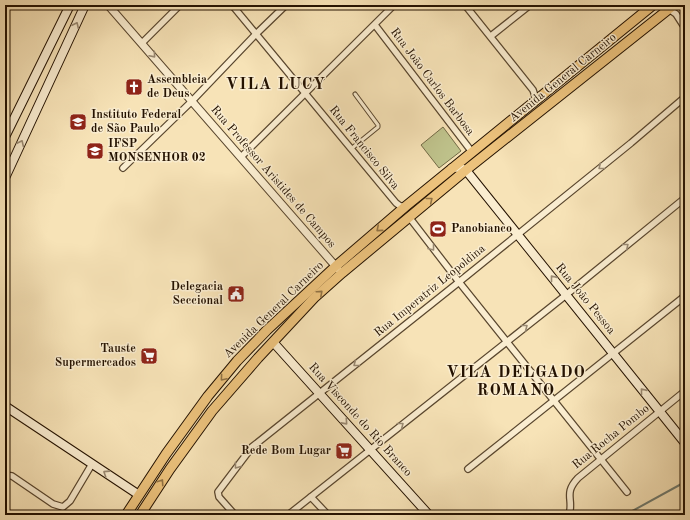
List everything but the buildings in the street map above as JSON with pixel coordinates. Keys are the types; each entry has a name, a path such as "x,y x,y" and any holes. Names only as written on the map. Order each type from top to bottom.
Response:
{"main road":[{"path":"5,137 70,5"},
{"path":"5,178 85,5"},
{"name":"Avenida General Carneiro","path":"126,515 166,454 208,396 267,330 339,269 406,206 653,5"},
{"name":"Avenida General Carneiro","path":"140,515 170,469 212,411 339,269 408,217 672,7"},
{"path":"452,168 462,168 466,170"},
{"name":"Rua João Pessoa","path":"466,170 685,443"},
{"name":"Rua Visconde do Rio Branco","path":"273,342 429,515"},
{"path":"5,406 139,495 143,500 135,515"}],"street":[{"name":"Rua Professor Aristides de Campos","path":"108,5 339,269"},
{"path":"142,43 180,5"},
{"name":"Rua Francisco Silva","path":"232,5 396,204 406,206"},
{"path":"123,168 192,101 286,5"},
{"path":"242,157 394,5"},
{"path":"464,5 533,90 535,96 534,102"},
{"path":"490,36 530,5"},
{"path":"681,5 685,11"},
{"path":"672,7 685,28"},
{"name":"Rua João Carlos Barbosa","path":"375,25 472,152"},
{"name":"Rua Imperatriz Leopoldina","path":"234,515 219,497 218,492 252,447 631,143 685,97"},
{"path":"288,515 507,342 685,198"},
{"path":"408,217 627,492"},
{"path":"468,469 685,296"},
{"name":"Rua Rocha Pombo","path":"569,512 569,494 571,487 578,478 600,458 685,392"},
{"path":"5,475 12,476 53,504 63,507 70,501 92,464"},
{"path":"312,497 328,515"},
{"path":"682,515 685,512"}],"lane":[{"path":"351,149 378,127 378,122 355,94"}],"green space":[{"path":"443,127 461,151 439,168 421,145"}],"waterway":[{"path":"625,515 685,482"}],"place":[{"name":"Assembleia de Deus","path":"134,87"},
{"name":"Instituto Federal de São Paulo","path":"78,122"},
{"name":"IFSP MONSENHOR 02","path":"95,151"},
{"name":"Panobianco","path":"438,229"},
{"name":"Delegacia Seccional","path":"236,294"},
{"name":"Tauste Supermercados","path":"149,356"},
{"name":"Rede Bom Lugar","path":"344,451"}],"district":[{"name":"VILA LUCY","path":"276,85"},
{"name":"VILA DELGADO ROMANO","path":"516,382"}]}
